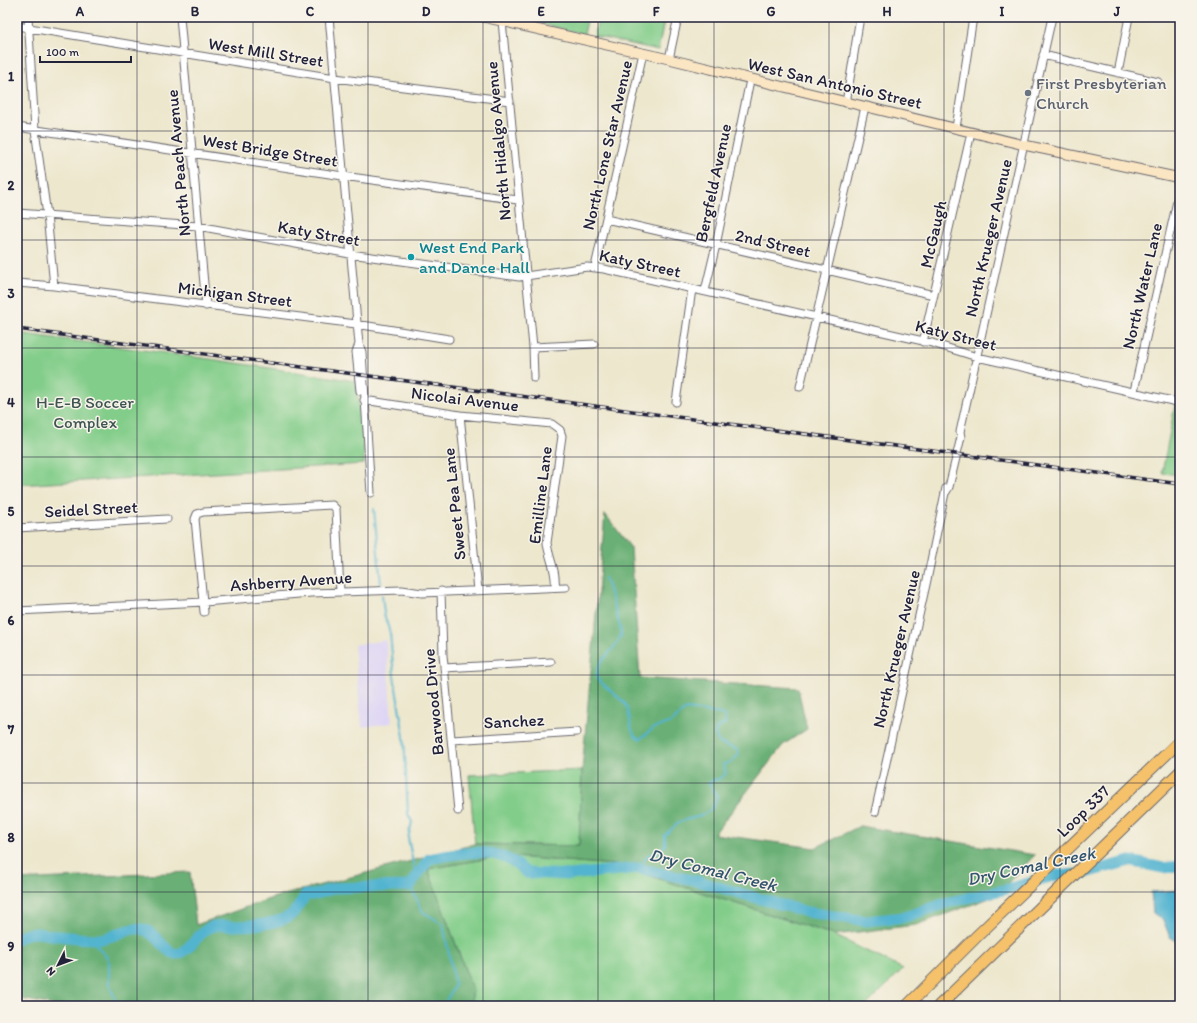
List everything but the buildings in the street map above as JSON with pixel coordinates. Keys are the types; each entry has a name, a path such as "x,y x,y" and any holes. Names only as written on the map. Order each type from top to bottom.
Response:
{"main road":[{"name":"Loop 337","path":"907,1006 976,936 1179,743"},
{"path":"939,1006 1180,772"}],"street":[{"path":"28,17 35,130 47,215 54,286"},
{"name":"North Peach Avenue","path":"180,17 206,306"},
{"path":"329,17 356,324 359,344 362,352 371,493"},
{"name":"West San Antonio Street","path":"483,17 498,19 669,59 750,80 956,128 971,133 1180,178"},
{"path":"669,59 678,17"},
{"path":"846,102 860,17"},
{"path":"956,128 973,17"},
{"name":"North Krueger Avenue","path":"875,812 946,492 949,487 961,437 960,432 1052,17"},
{"path":"1118,73 1129,17"},
{"name":"North Hidalgo Avenue","path":"498,19 510,101 518,200 533,347 534,378"},
{"name":"West Mill Street","path":"17,26 335,78 510,101"},
{"name":"North Lone Star Avenue","path":"595,267 643,53"},
{"path":"1043,55 1158,82"},
{"name":"Bergfeld Avenue","path":"705,292 750,80"},
{"path":"800,387 865,107"},
{"name":"West Bridge Street","path":"17,127 192,154 518,200"},
{"name":"McGaugh","path":"923,342 971,133"},
{"name":"North Water Lane","path":"1134,391 1180,188"},
{"name":"Katy Street","path":"17,213 198,226 350,254 519,277 595,267 923,342 977,357 1134,391 1176,402"},
{"name":"2nd Street","path":"606,219 934,295"},
{"name":"Michigan Street","path":"17,283 54,286 356,324 449,339"},
{"path":"676,402 692,289"},
{"path":"533,347 594,344"},
{"name":"Nicolai Avenue","path":"364,400 460,415 552,424 560,430"},
{"name":"Sweet Pea Lane","path":"460,415 478,590"},
{"name":"Emilline Lane","path":"555,587 555,569 548,555 547,543 562,439 560,430"},
{"path":"204,612 195,519 197,514 203,512 332,505 336,511 340,592"},
{"name":"Seidel Street","path":"17,528 167,519"},
{"name":"Ashberry Avenue","path":"17,611 204,602 340,592 402,590 422,593 440,591 566,587"},
{"name":"Barwood Drive","path":"440,591 444,668 458,811"},
{"path":"444,668 551,662"},
{"name":"Sanchez","path":"452,740 577,732"}],"shaded area":[{"path":"386,640 392,723 362,727 354,645"}],"green space":[{"path":"541,17 588,17 584,34 542,24"},
{"path":"599,17 665,17 658,50 594,36"},
{"name":"H-E-B Soccer Complex","path":"17,333 210,359 356,381 364,445 364,464 17,485"},
{"path":"1180,379 1180,475 1162,473"},
{"path":"605,514 631,548 640,678 798,688 807,729 783,745 714,834 815,848 860,826 1035,855 995,896 916,925 834,935 616,865 502,856 428,869 473,991 470,1006 58,1006 17,998 17,880 190,872 196,925 272,898 475,844 579,846 582,770"},
{"path":"582,770 579,846 475,844 469,775"},
{"path":"502,856 616,865 834,935 903,969 866,1006 470,1006 473,991 428,869"}],"water":[{"path":"1180,890 1180,943 1170,937 1163,920 1153,913 1151,892"}],"waterway":[{"path":"374,509 381,585"},
{"path":"605,578 612,598 621,635 615,647 599,666 597,679 626,705 633,733 640,739 654,728 672,722 686,709 721,714 726,717 725,724 717,728 715,734 719,743 736,749 739,754 732,762 723,764 726,773 719,779 713,780 709,783 717,796 712,808 703,815 680,822 676,825 665,835 665,845 659,852 648,855 638,868"},
{"path":"382,595 384,614 390,633 394,676 404,737 408,814 412,822 408,838 416,878"},
{"name":"Dry Comal Creek","path":"17,939 33,933 75,938 100,939 126,931 141,929 151,933 167,950 175,954 184,951 206,929 214,926 256,925 279,921 286,918 299,906 305,895 314,895 335,888 410,886 429,859 455,854 481,852 505,858 516,864 527,873 570,875 638,868 697,881 807,912 866,921 905,917 949,902 1007,889 1057,875 1081,874 1130,861 1163,868 1180,866"},
{"path":"410,886 423,912 443,924 455,985 443,1006"},
{"path":"90,938 106,956 109,962 109,984 118,1006"}],"railway":[{"path":"17,329 1180,484"}],"place":[{"name":"First Presbyterian Church","path":"1028,93"},
{"name":"West End Park and Dance Hall","path":"411,257"}]}
